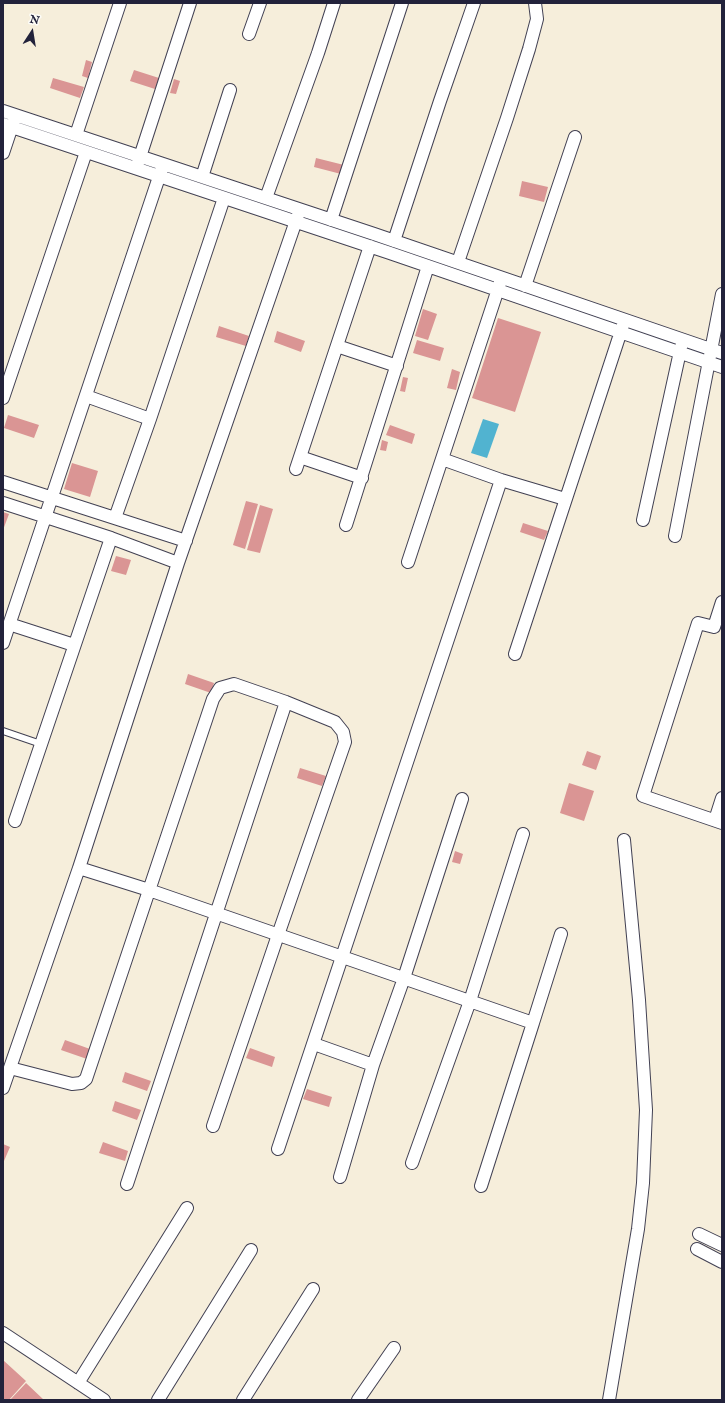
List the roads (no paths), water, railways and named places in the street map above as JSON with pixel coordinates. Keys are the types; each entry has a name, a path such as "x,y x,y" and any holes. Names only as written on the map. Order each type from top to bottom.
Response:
{"street":[{"path":"76,135 120,3"},
{"path":"136,168 190,3"},
{"path":"249,34 260,3"},
{"path":"266,198 318,53 334,3"},
{"path":"331,220 402,3"},
{"path":"394,241 474,3"},
{"path":"458,262 505,125 529,49 537,19 535,3"},
{"path":"202,177 230,90"},
{"path":"3,111 458,262 717,352"},
{"path":"3,153 7,126 16,115"},
{"path":"7,126 370,246 722,367"},
{"path":"525,286 574,137"},
{"path":"3,398 86,152"},
{"path":"3,643 163,164"},
{"path":"115,518 150,419 224,198"},
{"path":"3,1088 79,868 178,563 300,209"},
{"path":"296,469 370,246"},
{"path":"346,525 428,266"},
{"path":"408,562 502,278"},
{"path":"675,536 709,362 717,352 722,294"},
{"path":"515,654 625,320"},
{"path":"643,520 683,340"},
{"path":"337,346 397,366"},
{"path":"86,396 150,419"},
{"path":"300,457 362,478"},
{"path":"442,459 501,480 565,499"},
{"path":"278,1149 501,480"},
{"path":"3,482 186,542"},
{"path":"3,503 111,538 178,563"},
{"path":"15,820 111,538"},
{"path":"722,602 718,629 698,623 643,796 718,822 722,798"},
{"path":"9,624 74,645"},
{"path":"10,1068 72,1084 81,1083 86,1079 213,698 220,688 234,684 286,702 335,722 343,732 345,742 213,1126"},
{"path":"127,1184 286,702"},
{"path":"340,1177 374,1065 462,799"},
{"path":"412,1163 470,1001 523,834"},
{"path":"609,1400 638,1229 643,1183 646,1110 639,1000 624,840"},
{"path":"79,868 149,890 533,1023"},
{"path":"481,1186 561,934"},
{"path":"314,1044 374,1065"},
{"path":"78,1383 187,1208"},
{"path":"699,1234 722,1245"},
{"path":"697,1249 722,1262"},
{"path":"158,1400 251,1250"},
{"path":"243,1400 313,1289"},
{"path":"3,1333 104,1400"},
{"path":"358,1400 394,1348"}],"lane":[{"path":"3,731 40,744"}],"water":[{"path":"483,419 499,424 487,458 471,453"}]}
